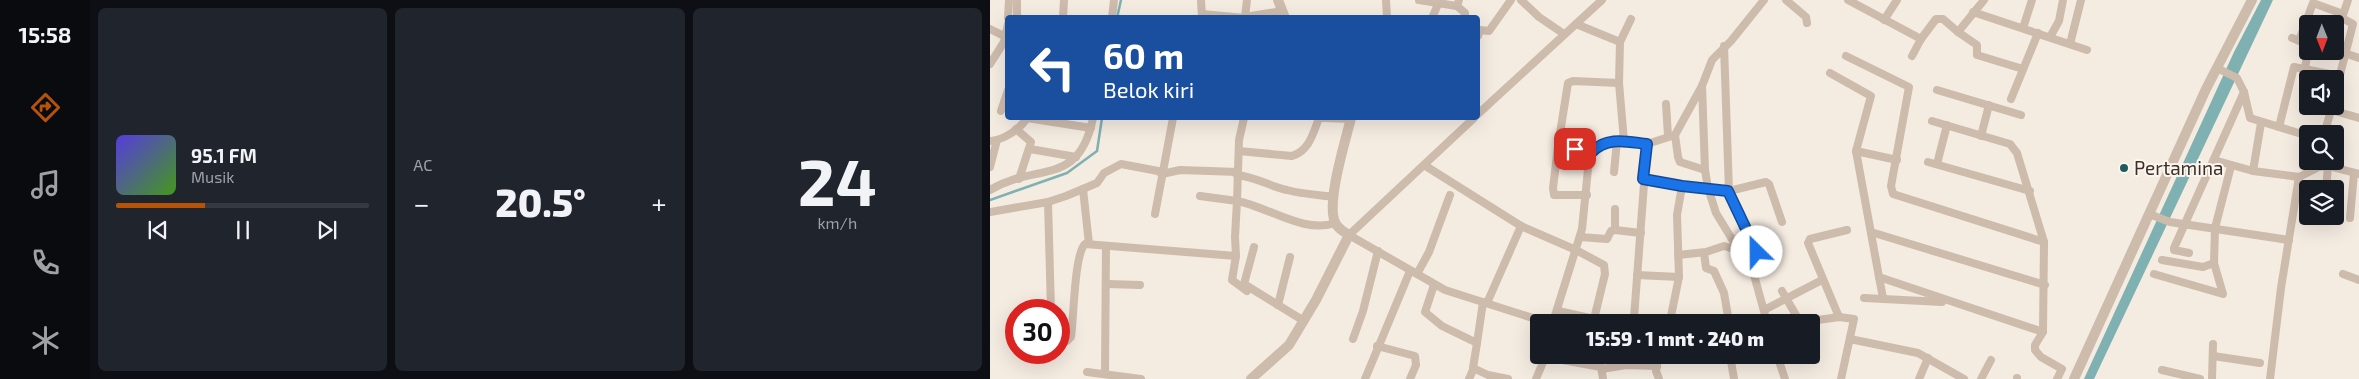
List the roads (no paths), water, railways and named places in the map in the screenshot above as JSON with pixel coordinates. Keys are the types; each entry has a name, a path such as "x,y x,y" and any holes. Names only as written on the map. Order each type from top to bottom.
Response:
{"street":[{"path":"1008,15 1009,0"},
{"path":"1017,0 1017,15"},
{"path":"1063,15 1064,0"},
{"path":"1112,15 1114,0"},
{"path":"1201,0 1202,15"},
{"path":"1245,15 1247,0"},
{"path":"1270,15 1283,14 1278,0"},
{"path":"1386,0 1387,15"},
{"path":"1419,0 1458,3 1465,15"},
{"path":"1480,30 1489,31 1511,0"},
{"path":"1521,0 1539,17 1564,34"},
{"path":"1480,112 1602,0"},
{"path":"1557,314 1580,237 1588,169 1592,152 1601,144 1620,141 1647,144 1671,136 1702,86 1712,60 1764,0"},
{"path":"1786,0 1806,17 1807,23"},
{"path":"1848,0 1921,39"},
{"path":"1884,20 1897,0"},
{"path":"2023,28 2032,0"},
{"path":"2050,37 2059,21 2063,0"},
{"path":"2070,44 2081,0"},
{"path":"2074,379 2153,216 2252,0"},
{"path":"2341,70 2353,24 2343,20 2348,0"},
{"path":"1958,32 1980,1"},
{"path":"1433,15 1439,2"},
{"path":"2306,15 2312,3 2343,14"},
{"path":"1973,12 2087,50"},
{"path":"1614,172 1620,141 1620,42 1631,19"},
{"path":"1912,56 1921,39 1936,19 1943,19 1977,45 1977,56 2022,69"},
{"path":"1576,24 1620,42"},
{"path":"990,29 1005,37"},
{"path":"2299,31 2295,40 2299,41"},
{"path":"2011,99 2038,33"},
{"path":"990,64 1005,40"},
{"path":"1724,46 1728,191 1757,248 1757,253 1746,258"},
{"path":"2345,53 2359,58"},
{"path":"1846,56 1909,86 1909,96 1891,186 1893,194 2044,242"},
{"path":"2305,68 2306,60"},
{"path":"2279,127 2293,68 2296,66 2314,70"},
{"path":"2220,70 2237,78 2244,92 2248,116 2261,122 2299,133"},
{"path":"1830,73 1871,96 1856,151 1884,298"},
{"path":"1586,195 1554,195 1553,188 1558,146 1568,83 1573,81 1620,83"},
{"path":"1702,86 1705,170 1708,188 1716,213 1746,258 1754,275 1765,314"},
{"path":"1937,90 2021,115"},
{"path":"2189,253 2174,250 2244,92"},
{"path":"1001,111 1005,99"},
{"path":"1666,104 1671,136 1680,162 1705,170"},
{"path":"1981,136 1989,105"},
{"path":"2344,113 2359,118"},
{"path":"990,167 994,140 1016,129 1025,120"},
{"path":"1040,120 1091,128"},
{"path":"990,190 1007,181 1049,172 1064,166 1076,157 1085,144 1093,120"},
{"path":"1155,214 1173,120"},
{"path":"1244,120 1239,151 1235,237 1236,256 1232,280 1234,283 1303,322"},
{"path":"1239,151 1292,156 1299,154 1310,142 1318,120"},
{"path":"1350,120 1337,174 1334,197 1335,223 1349,235 1378,250 1434,285 1530,317"},
{"path":"1251,379 1280,354 1303,322 1349,235 1472,120"},
{"path":"1932,120 2010,144 2015,148 2022,162 2044,242 2043,332 2035,345 2035,350 2041,357 2062,369 2058,379"},
{"path":"2253,171 2261,122"},
{"path":"1936,164 1947,125"},
{"path":"1016,129 1031,142 1019,179"},
{"path":"1634,314 1647,144"},
{"path":"1558,146 1592,152"},
{"path":"1030,149 1076,157"},
{"path":"1856,151 1897,160"},
{"path":"2214,160 2253,171 2299,177 2310,170"},
{"path":"1928,162 2030,191"},
{"path":"990,212 1048,202 1097,183 1104,172 1120,164 1158,171 1162,174 1180,170 1238,173 1255,177 1268,185 1288,191 1334,197"},
{"path":"1424,165 1521,226 1576,250 1605,266 1599,314"},
{"path":"2154,274 2224,294 2214,263 2215,228 2231,166"},
{"path":"2342,170 2357,174 2350,218"},
{"path":"2270,379 2299,177"},
{"path":"1643,179 1728,191 1768,183 1782,222"},
{"path":"1670,314 1679,277 1678,215 1682,186"},
{"path":"1083,188 1088,244"},
{"path":"1364,379 1377,346 1413,272 1429,252 1450,195"},
{"path":"1200,196 1260,206 1291,219 1319,227 1335,223"},
{"path":"1048,202 1051,299"},
{"path":"1615,209 1615,230"},
{"path":"2153,216 2170,222 2289,240"},
{"path":"1469,379 1474,368 1472,364 1485,302 1521,226"},
{"path":"1580,237 1607,239 1611,231 1615,230 1640,233"},
{"path":"1839,317 1822,280 1808,242 1848,230"},
{"path":"1871,232 2045,285"},
{"path":"1070,339 1079,257 1083,246 1088,244 1236,256"},
{"path":"1105,374 1106,246"},
{"path":"1678,255 1704,253 1724,246 1740,251"},
{"path":"1254,247 1244,284 1303,322"},
{"path":"1353,339 1363,311 1378,250"},
{"path":"1704,253 1706,268 1714,271 1724,292 1728,314"},
{"path":"1278,305 1290,257"},
{"path":"2162,260 2203,267 2214,263"},
{"path":"1637,274 1679,277"},
{"path":"2343,274 2359,280"},
{"path":"1879,277 1951,303 2043,332"},
{"path":"1764,310 1784,294 1822,280"},
{"path":"1106,284 1140,285"},
{"path":"1434,285 1425,312 1442,326 1477,343"},
{"path":"1784,294 1795,314"},
{"path":"1864,298 1951,303"},
{"path":"1558,311 1571,314"},
{"path":"1820,320 1849,317 1854,321 1841,379"},
{"path":"1850,338 1894,347 1928,358 1964,379"},
{"path":"2212,379 2213,344"},
{"path":"1377,346 1415,356 1416,365 1410,379"},
{"path":"2213,356 2260,362"},
{"path":"1919,379 1928,358"},
{"path":"1981,379 1991,360"},
{"path":"1536,379 1543,364"},
{"path":"1580,364 1602,369 1626,365 1656,366 1659,379"},
{"path":"1732,364 1734,379"},
{"path":"1780,364 1785,379"},
{"path":"1474,368 1508,379"},
{"path":"1602,369 1603,379"},
{"path":"2162,370 2200,379"},
{"path":"1087,372 1141,379"}],"water":[{"path":"2261,0 2273,0 2094,379 2084,379 2234,52"}],"waterway":[{"path":"1118,15 1121,0"},
{"path":"990,200 1067,173 1097,151 1102,120"}],"place":[{"name":"Pertamina","path":"2124,168"}]}
